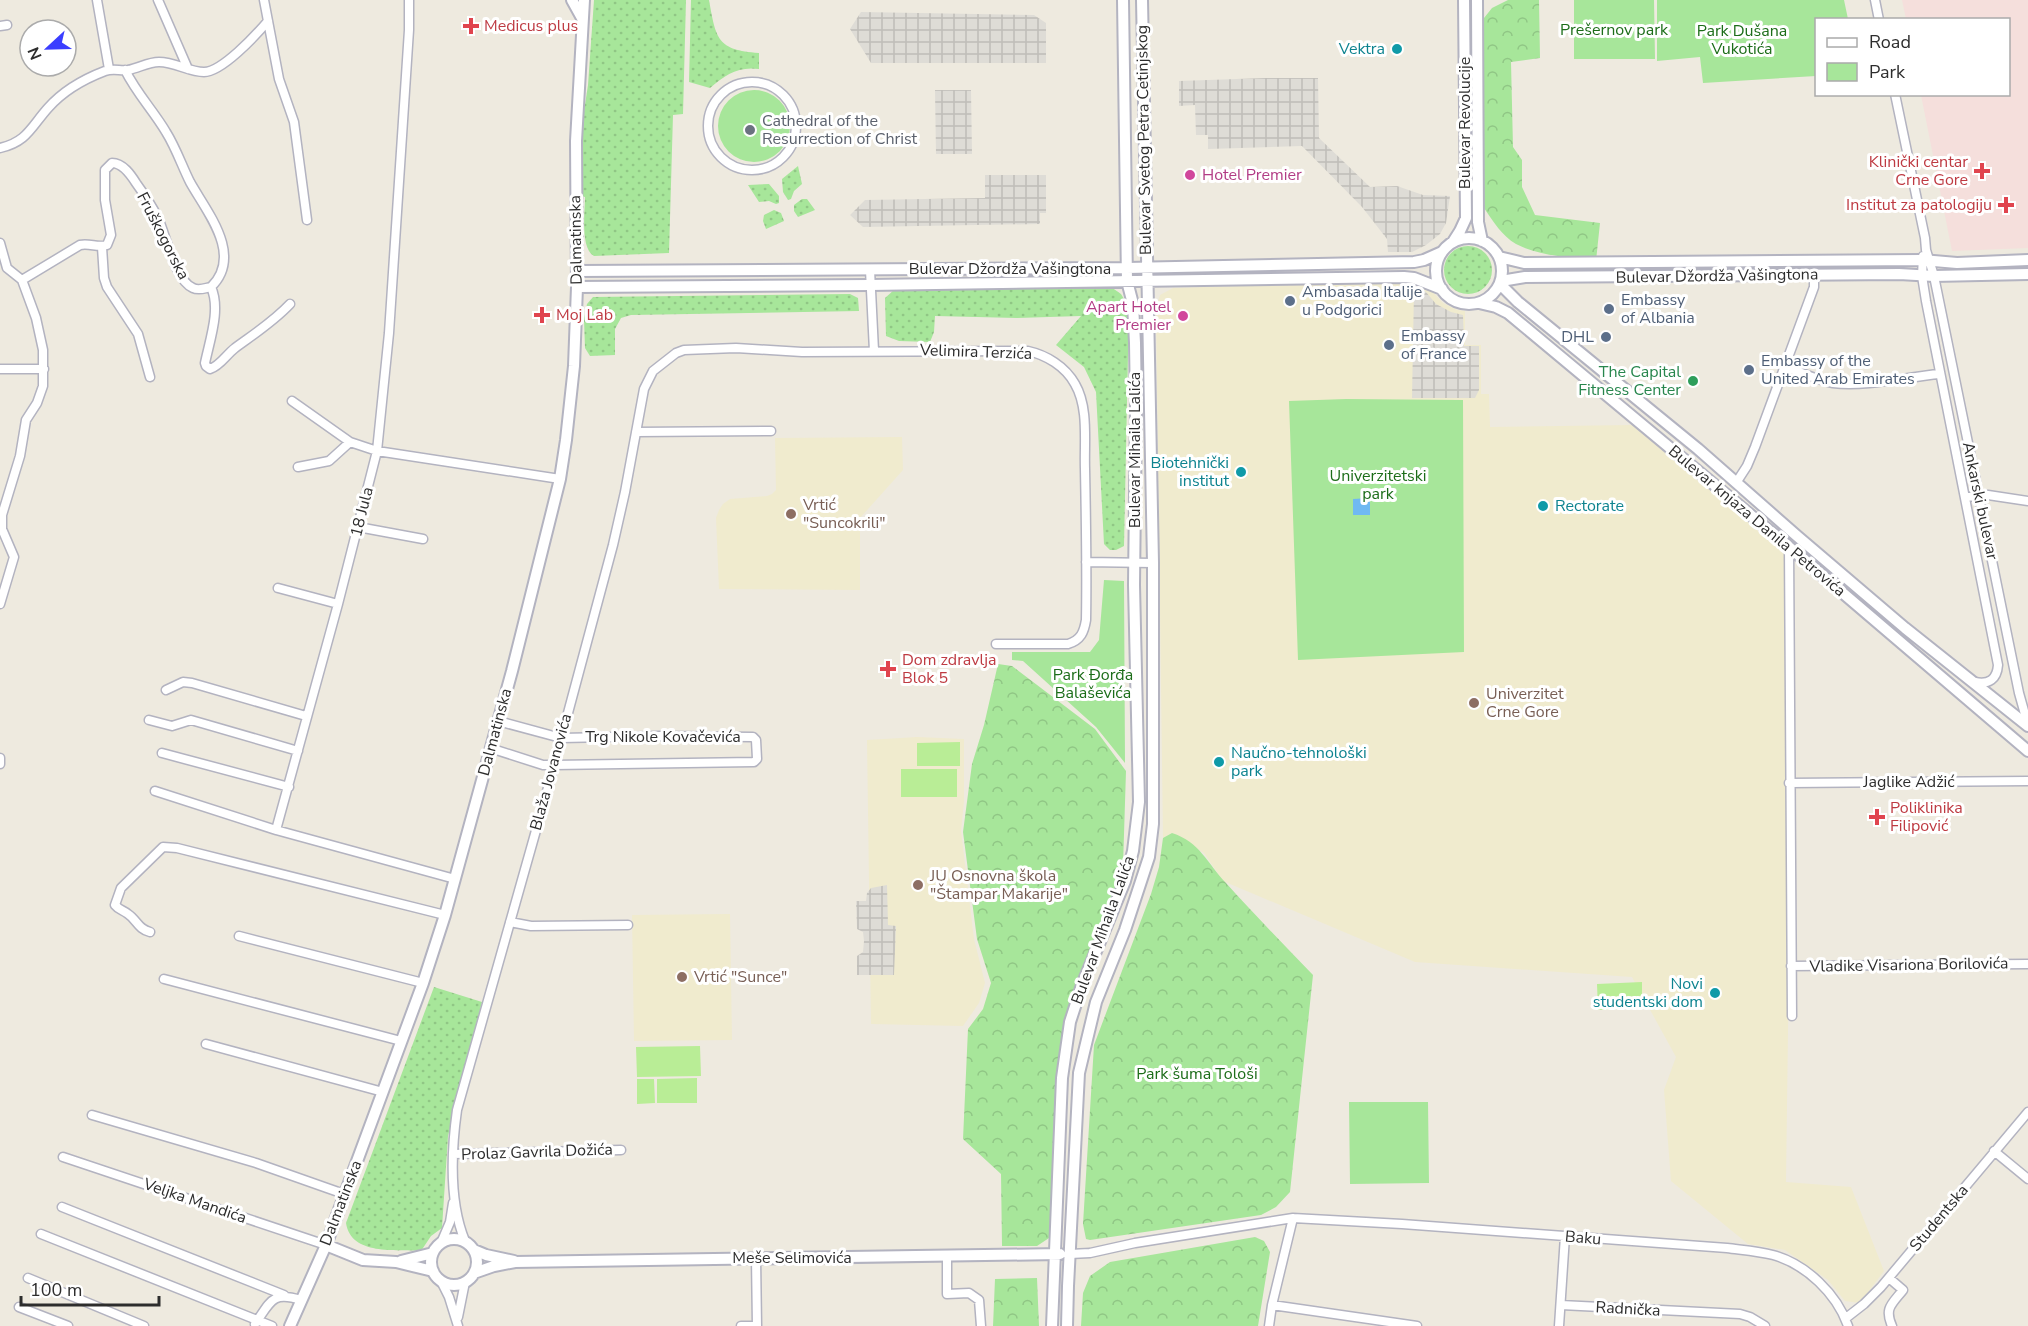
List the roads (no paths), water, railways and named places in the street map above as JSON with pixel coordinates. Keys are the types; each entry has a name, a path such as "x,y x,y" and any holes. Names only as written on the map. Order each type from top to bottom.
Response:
{"main road":[{"path":"572,0 584,24"},
{"name":"Dalmatinska","path":"290,1326 326,1245 423,983 445,915 560,479 567,440 574,366 577,287 576,141 584,0"},
{"name":"Bulevar Svetog Petra Cetinjskog","path":"1122,0 1127,281"},
{"name":"Bulevar Svetog Petra Cetinjskog","path":"1142,0 1146,281"},
{"name":"Bulevar Revolucije","path":"1453,242 1466,218 1464,0"},
{"name":"Bulevar Revolucije","path":"1477,0 1479,224 1482,241"},
{"path":"1470,238 1482,241 1489,244 1499,257 1502,265 1500,282 1491,295 1479,303 1461,303 1450,298 1442,289 1436,274 1438,259 1453,242 1470,238"},
{"name":"Bulevar Džordža Vašingtona","path":"577,271 1127,268 1414,262 1442,252"},
{"name":"Bulevar Džordža Vašingtona","path":"1499,257 1524,263 1926,257 1957,263 2028,260"},
{"name":"Bulevar Džordža Vašingtona","path":"1500,282 1525,277 2028,274"},
{"name":"Bulevar Džordža Vašingtona","path":"577,287 1404,277 1414,278 1442,289"},
{"name":"Bulevar Mihaila Lalića","path":"1052,1326 1062,1078 1070,1022 1082,986 1125,881 1138,824 1135,354 1133,304 1127,281"},
{"name":"Bulevar Mihaila Lalića","path":"1067,1326 1079,1073 1096,1002 1125,930 1149,857 1153,824 1153,563 1146,281"},
{"name":"Bulevar knjaza Danila Petrovića","path":"1500,282 1527,309 1698,449 1897,621 2028,726"},
{"name":"Bulevar knjaza Danila Petrovića","path":"1479,303 1496,307 1508,314 1789,547 2028,751"},
{"path":"454,1238 470,1245 477,1261 474,1273 465,1282 453,1285 441,1281 433,1271 432,1265 433,1253 441,1242 454,1238"},
{"path":"326,1245 363,1260 396,1262 433,1271"},
{"name":"Meše Selimovića","path":"470,1245 515,1262"},
{"path":"396,1262 433,1253"},
{"name":"Meše Selimovića","path":"474,1273 515,1262 1070,1254"}],"street":[{"path":"98,0 109,69"},
{"path":"158,0 188,69"},
{"path":"264,0 279,79 294,122 307,220"},
{"name":"18 Jula","path":"276,830 377,451 390,313 409,30 409,0"},
{"path":"1875,0 1879,18"},
{"path":"0,148 22,139 48,108 78,83 109,69 125,70 160,62 204,72 213,70 259,32 268,21"},
{"name":"Fruškogorska","path":"102,246 110,241 111,235 105,200 105,171 109,165 117,163 132,177 150,204 175,264 187,284 199,290 211,287 220,275 223,262 220,234 214,221 191,184 168,134 137,93 125,70"},
{"path":"758,82 777,90 785,97 795,115 796,126 792,145 782,159 768,168 748,171 730,165 715,151 711,142 708,122 710,112 721,95 738,84 758,82"},
{"path":"1895,96 1925,238 1926,257"},
{"path":"0,243 8,268 22,280 36,318 43,350 44,369 40,396 26,420 20,456 2,515 2,529 14,557 0,604"},
{"path":"22,280 81,245 87,243 102,246 104,278 107,287 138,334 150,376"},
{"name":"Ankarski bulevar","path":"1926,257 1922,276 1998,664 1998,671 1992,680 1982,684 1975,682"},
{"name":"Ankarski bulevar","path":"1926,257 1934,276 2019,693 2028,726"},
{"path":"870,270 873,351"},
{"path":"1736,483 1748,466 1814,287 1814,275"},
{"path":"211,287 214,293 215,308 205,363 210,369 233,349 265,327 290,304"},
{"name":"Velimira Terzića","path":"670,357 684,350 726,348 802,352 1028,351 1041,354 1068,374 1075,384 1083,407 1086,562 1084,631 1077,640 1068,644 996,644"},
{"name":"Blaža Jovanovića","path":"470,1245 459,1222 454,1196 455,1125 461,1095 613,545 644,389 653,371 670,357"},
{"path":"1784,366 1822,380 1845,384 1873,383 1940,374"},
{"path":"0,369 44,369"},
{"path":"292,401 350,442 377,451 560,479"},
{"path":"636,432 771,431"},
{"path":"298,467 329,461 350,442"},
{"path":"1965,497 1993,495 2028,501"},
{"path":"358,527 423,539"},
{"path":"1789,547 1792,1016"},
{"path":"1086,562 1153,563"},
{"path":"278,588 338,604"},
{"path":"166,690 183,682 192,683 306,716"},
{"path":"149,720 172,726 191,720 298,751"},
{"path":"498,721 561,738"},
{"name":"Trg Nikole Kovačevića","path":"554,765 754,762 757,759 756,740 753,737 561,738"},
{"path":"490,748 543,765 554,765"},
{"path":"162,753 289,787"},
{"path":"0,758 0,764"},
{"name":"Jaglike Adžić","path":"1789,783 2028,781"},
{"path":"155,791 276,830 455,879"},
{"path":"150,933 139,927 129,914 119,910 115,905 121,888 163,847 177,848 445,915"},
{"path":"510,922 531,926 628,925"},
{"path":"239,936 423,983"},
{"name":"Vladike Visariona Borilovića","path":"1791,966 2028,964"},
{"path":"164,979 401,1041"},
{"path":"206,1044 383,1092"},
{"name":"Studentska","path":"1847,1322 1889,1278 2028,1112"},
{"path":"92,1114 256,1164 344,1194"},
{"name":"Prolaz Gavrila Dožića","path":"453,1154 621,1150"},
{"path":"1994,1151 2028,1179"},
{"name":"Veljka Mandića","path":"63,1157 326,1245"},
{"name":"Blaža Jovanovića","path":"441,1242 450,1222 454,1196"},
{"path":"62,1207 301,1300"},
{"path":"1269,1326 1293,1218"},
{"name":"Baku","path":"1070,1254 1090,1253 1134,1243 1293,1218 1727,1248 1775,1255 1792,1264 1819,1282 1831,1296 1847,1322"},
{"path":"41,1234 256,1324 272,1326"},
{"path":"1559,1326 1565,1236"},
{"path":"947,1256 947,1294 969,1293 979,1300 981,1326"},
{"path":"741,1326 757,1326 756,1258"},
{"path":"28,1278 144,1326"},
{"path":"1889,1278 1903,1290 1888,1309 1888,1318 1892,1326"},
{"path":"441,1281 449,1296 457,1323"},
{"path":"457,1323 465,1282"},
{"path":"256,1324 272,1302 284,1295"},
{"path":"1272,1305 1417,1326"},
{"name":"Radnička","path":"1561,1305 1740,1314 1765,1326"},
{"path":"19,1307 68,1326"}],"water":[{"path":"1370,498 1370,515 1353,515 1353,499"}],"place":[{"name":"Medicus plus","path":"471,26"},
{"name":"Vektra","path":"1397,49"},
{"name":"Cathedral of the Resurrection of Christ","path":"750,130"},
{"name":"Klinički centar Crne Gore","path":"1982,171"},
{"name":"Hotel Premier","path":"1190,175"},
{"name":"Institut za patologiju","path":"2006,205"},
{"name":"Ambasada Italije u Podgorici","path":"1290,301"},
{"name":"Embassy of Albania","path":"1609,309"},
{"name":"Moj Lab","path":"542,315"},
{"name":"Apart Hotel Premier","path":"1183,316"},
{"name":"DHL","path":"1606,337"},
{"name":"Embassy of France","path":"1389,345"},
{"name":"Embassy of the United Arab Emirates","path":"1749,370"},
{"name":"The Capital Fitness Center","path":"1693,381"},
{"name":"Biotehnički institut","path":"1241,472"},
{"name":"Rectorate","path":"1543,506"},
{"name":"Vrtić \"Suncokrili\"","path":"791,514"},
{"name":"Dom zdravlja Blok 5","path":"888,669"},
{"name":"Univerzitet Crne Gore","path":"1474,703"},
{"name":"Naučno-tehnološki park","path":"1219,762"},
{"name":"Poliklinika Filipović","path":"1877,817"},
{"name":"JU Osnovna škola \"Štampar Makarije\"","path":"918,885"},
{"name":"Vrtić \"Sunce\"","path":"682,977"},
{"name":"Novi studentski dom","path":"1715,993"}],"park label":[{"name":"Prešernov park","path":"1614,30"},
{"name":"Park Dušana Vukotića","path":"1742,40"},
{"name":"Univerzitetski park","path":"1378,485"},
{"name":"Park Đorđa Balaševića","path":"1093,684"},
{"name":"Park šuma Tološi","path":"1197,1074"}]}
